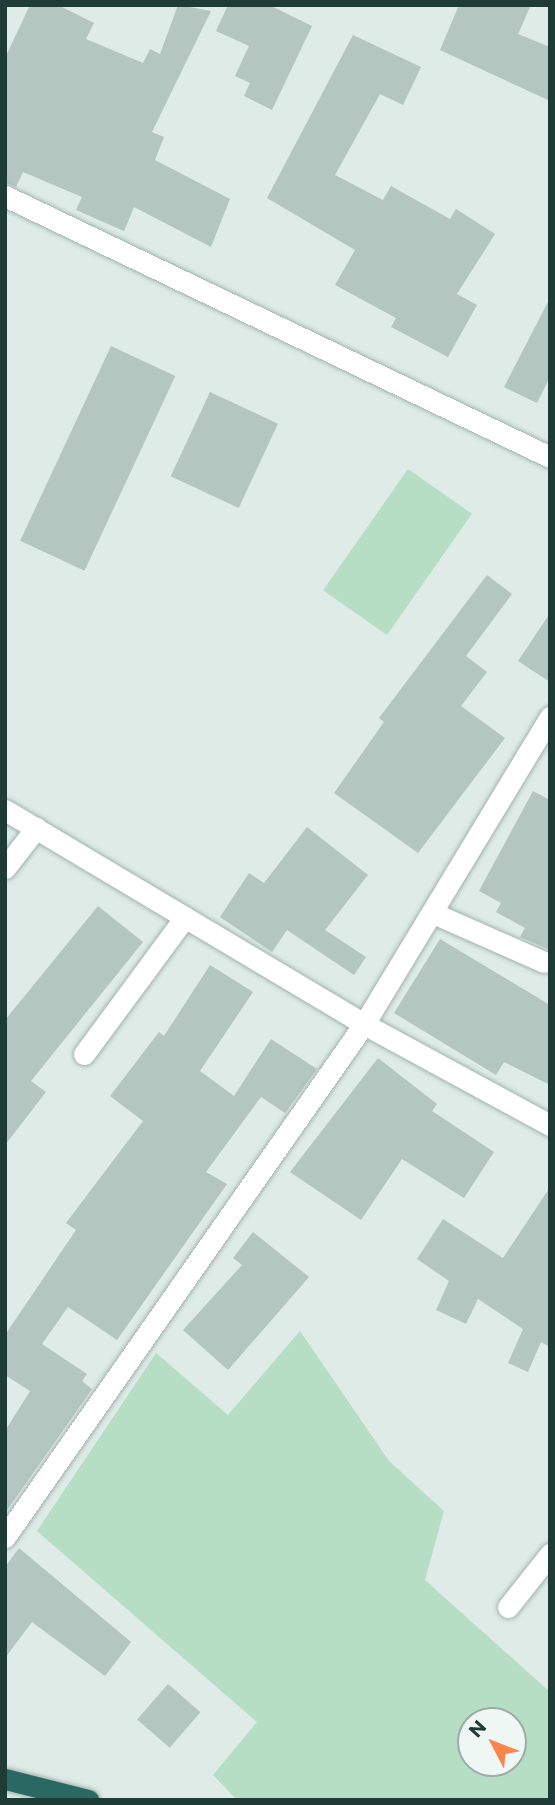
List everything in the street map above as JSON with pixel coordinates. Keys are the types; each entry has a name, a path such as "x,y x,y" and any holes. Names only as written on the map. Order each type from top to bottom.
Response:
{"highway":[{"path":"5,1779 88,1800"}],"street":[{"path":"5,196 550,457"},
{"path":"5,1537 365,1024 550,717"},
{"path":"5,810 365,1024 550,1125"},
{"path":"5,867 36,828"},
{"path":"433,913 544,962"},
{"path":"84,1054 185,917"},
{"path":"508,1607 550,1554"}],"green space":[{"path":"408,469 472,514 387,635 323,590"},
{"path":"300,1331 389,1461 444,1511 425,1580 550,1692 550,1800 237,1800 213,1775 257,1722 37,1531 156,1353 228,1415"}],"building":[{"path":"30,5 58,5 94,23 86,39 143,63 150,49 160,54 178,5 211,11 152,132 164,137 155,160 230,199 211,247 134,207 124,231 76,210 82,197 23,172 16,187 5,183 5,58"},
{"path":"228,5 269,5 312,26 272,110 244,96 250,83 235,76 249,46 216,31"},
{"path":"459,5 531,5 518,34 550,47 550,101 440,50"},
{"path":"353,35 421,67 403,105 380,94 335,175 383,200 391,186 450,219 456,209 495,234 457,294 477,305 448,357 391,327 396,318 335,285 355,250 267,198"},
{"path":"550,298 550,377 537,403 504,387"},
{"path":"111,346 175,376 84,571 20,541"},
{"path":"210,392 278,424 239,508 171,476"},
{"path":"487,575 512,594 466,656 487,672 461,706 505,738 418,853 334,793 384,722 379,718"},
{"path":"550,613 550,682 518,661"},
{"path":"533,791 550,800 550,950 520,937 525,928 496,912 501,903 479,891"},
{"path":"307,827 368,875 325,930 366,957 354,975 287,930 272,952 220,917 249,873 264,883"},
{"path":"98,906 143,942 31,1081 46,1092 5,1145 5,1020"},
{"path":"440,939 550,1005 550,1085 504,1062 496,1075 394,1013"},
{"path":"210,965 253,992 200,1071 234,1096 271,1039 317,1069 285,1113 261,1097 206,1172 227,1184 117,1340 68,1307 42,1344 87,1374 82,1381 92,1389 5,1513 5,1431 30,1391 5,1375 5,1335 76,1230 66,1223 143,1121 110,1096 159,1032 164,1036"},
{"path":"378,1058 437,1104 432,1111 494,1152 464,1198 402,1159 361,1220 290,1172"},
{"path":"550,1187 550,1347 541,1342 528,1372 508,1363 523,1329 478,1299 466,1324 436,1310 449,1281 417,1259 443,1219 503,1258"},
{"path":"253,1232 309,1277 228,1370 183,1330 242,1265 233,1258"},
{"path":"19,1548 131,1642 105,1676 32,1622 5,1658 5,1567"},
{"path":"168,1684 200,1712 170,1748 137,1719"}]}
